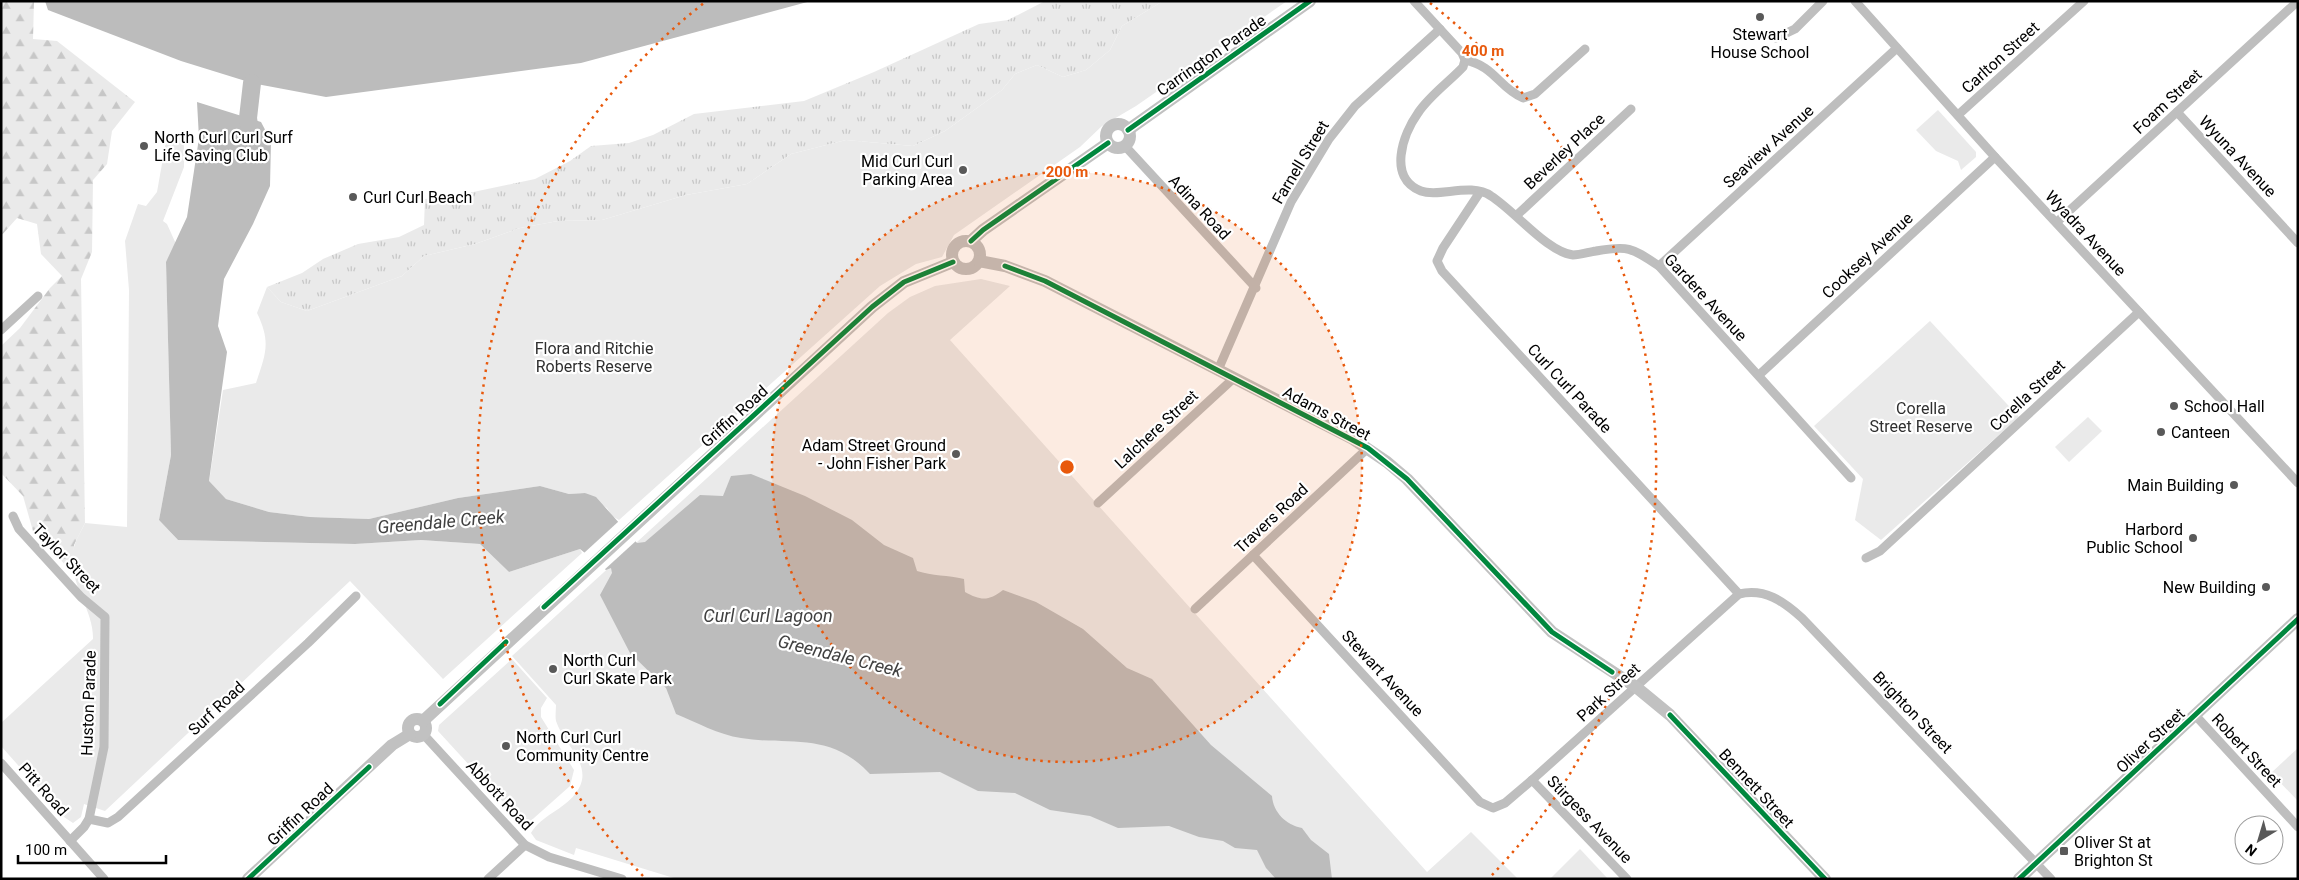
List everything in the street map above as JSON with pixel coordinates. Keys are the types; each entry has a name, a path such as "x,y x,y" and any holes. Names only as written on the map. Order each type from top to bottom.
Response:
{"main road":[{"name":"Carrington Parade","path":"1128,130 1310,1"},
{"path":"1113,125 1121,125 1128,130 1129,140 1125,146 1118,148 1108,143 1107,131 1113,125"},
{"path":"971,241 983,230 1108,143"},
{"path":"961,241 971,241 978,247 979,261 969,269 960,268 953,262 952,252 961,241"},
{"name":"Adams Street","path":"979,261 1004,266 1045,281 1368,448 1407,479 1531,613 1552,632 1636,688"},
{"name":"Griffin Road","path":"423,720 885,295 904,282 953,262"},
{"name":"Oliver Street","path":"2019,879 2298,620"},
{"name":"Bennett Street","path":"1636,688 1670,715 1825,879"},
{"path":"417,718 423,720 426,726 424,735 415,737 410,734 408,728 411,720 417,718"},
{"name":"Griffin Road","path":"248,879 392,745 410,734"}],"street":[{"path":"1414,1 1462,53 1465,60 1486,67 1513,93 1523,98 1536,94 1585,49"},
{"path":"1776,38 1795,29 1823,1"},
{"name":"Carlton Street","path":"1958,115 2084,1"},
{"name":"Foam Street","path":"2057,222 2298,1"},
{"name":"Wyadra Avenue","path":"1858,2 1995,158 2057,222 2298,483"},
{"name":"Farnell Street","path":"1218,370 1256,288 1291,202 1329,140 1355,106 1440,29"},
{"name":"Seaview Avenue","path":"1658,266 1897,48"},
{"name":"Gardere Avenue","path":"1465,60 1463,67 1418,112 1408,130 1400,167 1408,183 1422,192 1462,190 1489,194 1517,214 1550,246 1574,255 1614,248 1634,249 1658,266 1851,478"},
{"name":"Beverley Place","path":"1517,214 1631,109"},
{"name":"Wyuna Avenue","path":"2177,112 2298,243"},
{"name":"Adina Road","path":"1125,146 1256,288"},
{"name":"Cooksey Avenue","path":"1759,376 1995,158"},
{"name":"Curl Curl Parade","path":"1480,192 1443,248 1437,262 1442,271 1739,594"},
{"path":"1,330 38,296"},
{"name":"Corella Street","path":"1866,558 1880,550 2139,312"},
{"name":"Lalchere Street","path":"1098,503 1234,378"},
{"name":"Travers Road","path":"1195,609 1368,448"},
{"name":"Taylor Street","path":"13,516 19,529 81,597 105,617"},
{"name":"Stewart Avenue","path":"1253,555 1480,802 1493,808"},
{"name":"Brighton Street","path":"1739,594 1760,592 1784,602 1802,618 2051,879"},
{"name":"Park Street","path":"1493,808 1505,803 1532,780 1739,594"},
{"name":"Surf Road","path":"89,819 108,823 118,817 308,643 356,596"},
{"name":"Huston Parade","path":"70,841 82,830 89,819 104,747 105,617"},
{"name":"Robert Street","path":"2195,715 2298,827"},
{"name":"Abbott Road","path":"424,735 525,845 550,857 622,879"},
{"name":"Pitt Road","path":"1,763 104,879"},
{"name":"Stirgess Avenue","path":"1532,780 1627,879"},
{"path":"488,879 525,845"}],"green space":[{"path":"1,1 34,1 33,39 57,41 135,102 112,131 107,164 93,180 92,252 81,279 85,523 74,545 73,573 33,531 23,496 1,473 1,346 20,328 50,288 62,276 41,254 37,224 17,218 1,236"},
{"path":"1045,1 1163,1 1122,26 1110,50 1086,70 1063,77 1037,65 1015,74 1002,90 945,131 913,146 846,140 791,154 747,184 686,195 602,220 558,221 520,228 475,244 424,256 402,276 307,311 281,302 267,287 302,273 323,259 358,244 399,237 424,225 425,199 459,195 535,179 570,161 591,146 629,143 653,135 694,114 804,101 874,72 979,24 1008,20"},
{"name":"Flora and Ritchie Roberts Reserve","path":"1163,1 1287,1 1136,106 1102,126 1080,147 954,235 942,257 916,264 880,286 619,520 612,516 607,508 585,493 569,494 540,486 458,498 369,519 310,517 269,512 226,499 209,482 223,390 256,383 262,363 266,348 264,332 257,313 267,287 281,302 307,311 402,276 424,256 475,244 520,228 558,221 602,220 686,195 747,184 791,154 846,140 913,146 945,131 1002,90 1015,74 1037,65 1063,77 1086,70 1110,50 1122,26"},
{"path":"1938,110 1976,152 1976,157 1961,170 1958,161 1936,151 1916,130"},
{"path":"184,130 184,167 163,221 167,224 176,244 166,262 171,455 159,520 178,540 355,544 421,540 480,544 509,572 580,549 582,553 443,679 350,581 105,811 84,804 81,817 73,823 64,817 1,746 1,723 93,639 89,615 76,580 72,556 76,541 85,523 127,527 129,290 125,241 138,204 146,206 157,192 166,141"},
{"path":"981,279 1010,286 950,340 1427,872 1471,832 1518,879 677,879 576,848 574,855 536,840 531,833 536,827 575,794 581,784 581,766 556,721 556,705 512,656 888,313 910,297 935,286"},
{"name":"Corella Street Reserve","path":"1930,321 2019,417 1881,540 1855,520 1863,479 1814,426"},
{"path":"2088,417 2102,431 2069,462 2055,447"},
{"name":"North Curl Curl Community Centre","path":"512,659 547,698 541,708 541,717 574,770 570,786 525,826 438,731 439,725"},
{"path":"2298,748 2298,801 2271,773"},
{"path":"1580,849 1608,879 1550,879"}],"water":[{"path":"45,1 811,1 581,63 326,97 252,83 181,61 48,10"},
{"name":"Curl Curl Lagoon","path":"197,102 261,122 271,141 270,186 253,224 224,279 218,326 227,352 209,481 226,499 269,512 310,517 369,519 458,498 540,486 569,494 585,493 596,497 637,543 645,542 700,495 723,496 731,476 751,474 805,496 852,520 884,545 913,558 917,571 964,579 965,592 980,598 989,598 1003,590 1036,602 1083,629 1127,668 1152,679 1211,745 1272,796 1275,807 1281,817 1291,824 1302,828 1311,840 1329,854 1332,879 1276,879 1266,868 1257,850 1235,848 1223,841 1199,837 1169,826 1118,828 1090,816 1050,810 1015,793 978,791 940,772 870,774 855,760 840,751 825,746 741,738 716,731 676,714 666,688 630,653 600,595 612,573 611,568 606,570 580,549 509,572 480,544 421,540 355,544 178,540 159,520 171,455 166,262 187,217 199,138"}],"pier":[{"path":"619,521 637,540 603,571 584,553"}],"waterway":[{"name":"Greendale Creek","path":"251,140 248,118 252,83"}],"cycle path":[{"path":"1128,130 1310,1"},
{"path":"971,241 983,230 1108,143"},
{"path":"544,607 872,307 904,282 953,262"},
{"path":"1005,266 1045,281 1368,448 1407,479 1552,632 1612,672"},
{"path":"2019,879 2298,619"},
{"path":"440,704 506,642"},
{"path":"1670,715 1825,879"},
{"path":"248,879 369,767"}],"place":[{"name":"Stewart House School","path":"1760,17"},
{"name":"North Curl Curl Surf Life Saving Club","path":"144,146"},
{"name":"Mid Curl Curl Parking Area","path":"963,170"},
{"name":"Curl Curl Beach","path":"353,197"},
{"name":"School Hall","path":"2174,406"},
{"name":"Canteen","path":"2161,432"},
{"name":"Adam Street Ground - John Fisher Park","path":"956,454"},
{"name":"Main Building","path":"2234,485"},
{"name":"Harbord Public School","path":"2193,538"},
{"name":"New Building","path":"2266,587"},
{"name":"North Curl Curl Skate Park","path":"553,669"},
{"name":"North Curl Curl Community Centre","path":"506,746"},
{"name":"Oliver St at Brighton St","path":"2064,851"}]}
